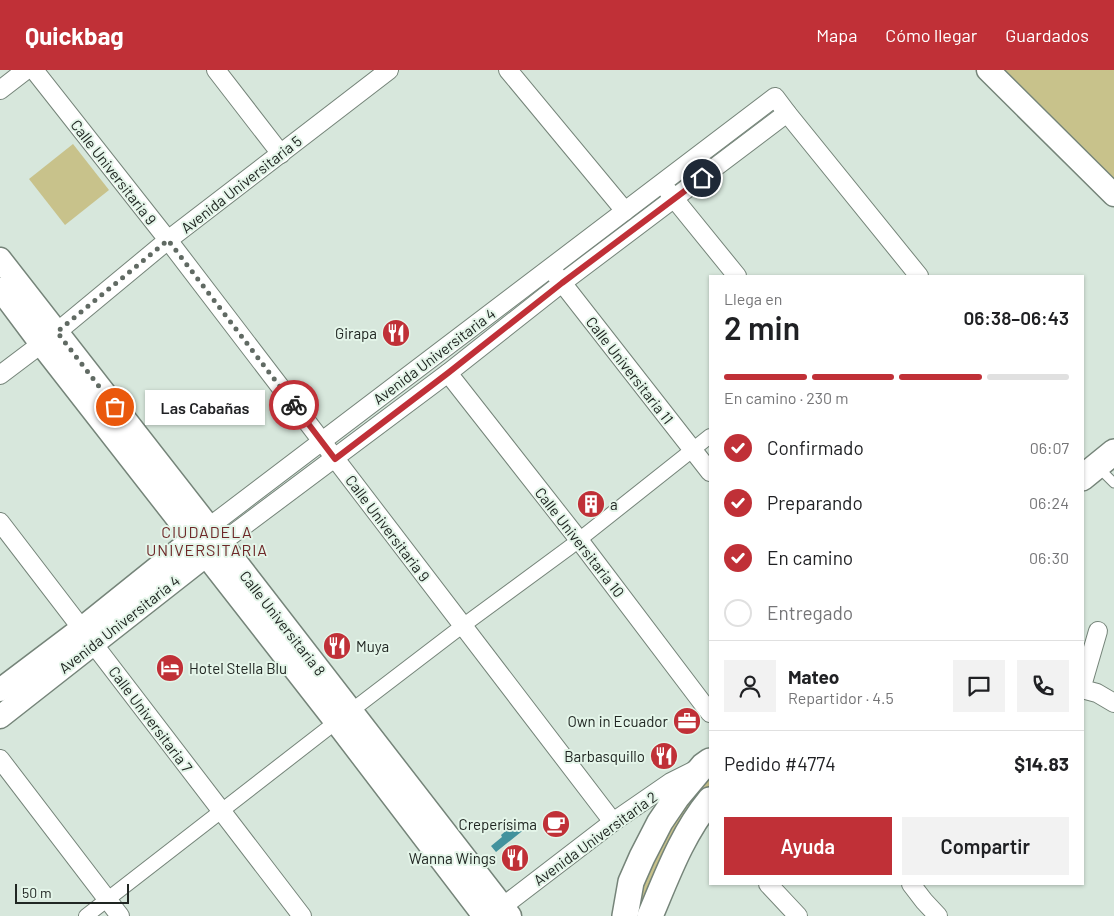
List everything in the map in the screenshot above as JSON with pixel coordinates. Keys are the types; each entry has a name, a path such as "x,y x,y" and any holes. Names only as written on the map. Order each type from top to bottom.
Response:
{"main road":[{"path":"625,916 632,882 642,857 660,822 677,798 707,763"},
{"path":"650,916 676,854 707,810"}],"street":[{"path":"0,90 26,70"},
{"name":"Calle Universitaria 9","path":"34,70 168,240 613,822"},
{"path":"216,70 281,154"},
{"name":"Avenida Universitaria 5","path":"0,375 49,338 168,240 389,70"},
{"path":"508,70 625,211"},
{"path":"988,70 1114,195"},
{"name":"Avenida Universitaria 4","path":"0,716 88,636 207,541 322,441 775,97 787,113 562,283 442,378 335,459 207,541"},
{"path":"787,113 918,275"},
{"path":"662,183 736,275"},
{"name":"Calle Universitaria 8","path":"0,259 49,338 497,914"},
{"name":"Calle Universitaria 11","path":"550,268 709,471"},
{"name":"Calle Universitaria 8","path":"0,289 49,338"},
{"name":"Calle Universitaria 10","path":"423,365 442,378 579,540 709,712"},
{"path":"86,916 463,626 579,540 709,437"},
{"name":"Calle Universitaria 7","path":"0,522 302,916"},
{"path":"1084,681 1098,631"},
{"name":"Avenida Universitaria 4","path":"0,690 88,636"},
{"path":"1084,689 1097,693 1114,703"},
{"path":"0,759 120,916"},
{"name":"Avenida Universitaria 2","path":"497,914 613,822 671,782 707,763"},
{"path":"769,885 798,916"},
{"path":"912,885 938,916"}],"shaded area":[{"path":"1004,70 1114,70 1114,185"},
{"path":"73,144 109,190 65,225 29,179"},
{"path":"709,776 709,786 670,840 653,876 639,916 636,916 648,871 676,817"}],"water":[{"path":"519,820 526,828 496,852 491,846"}],"way so far":[{"path":"115,407 57,332 168,240 294,405"}],"place":[{"name":"Girapa","path":"396,333"},
{"name":"Las Cabañas","path":"115,407"},
{"name":"a","path":"591,504"},
{"name":"Muya","path":"337,646"},
{"name":"Hotel Stella Blu","path":"170,668"},
{"name":"Own in Ecuador","path":"687,721"},
{"name":"Barbasquillo","path":"664,756"},
{"name":"Creperísima","path":"556,824"},
{"name":"Wanna Wings","path":"515,858"}],"district":[{"name":"CIUDADELA UNIVERSITARIA","path":"207,540"}],"route":[{"path":"294,405 335,459 562,283 702,178"}]}
